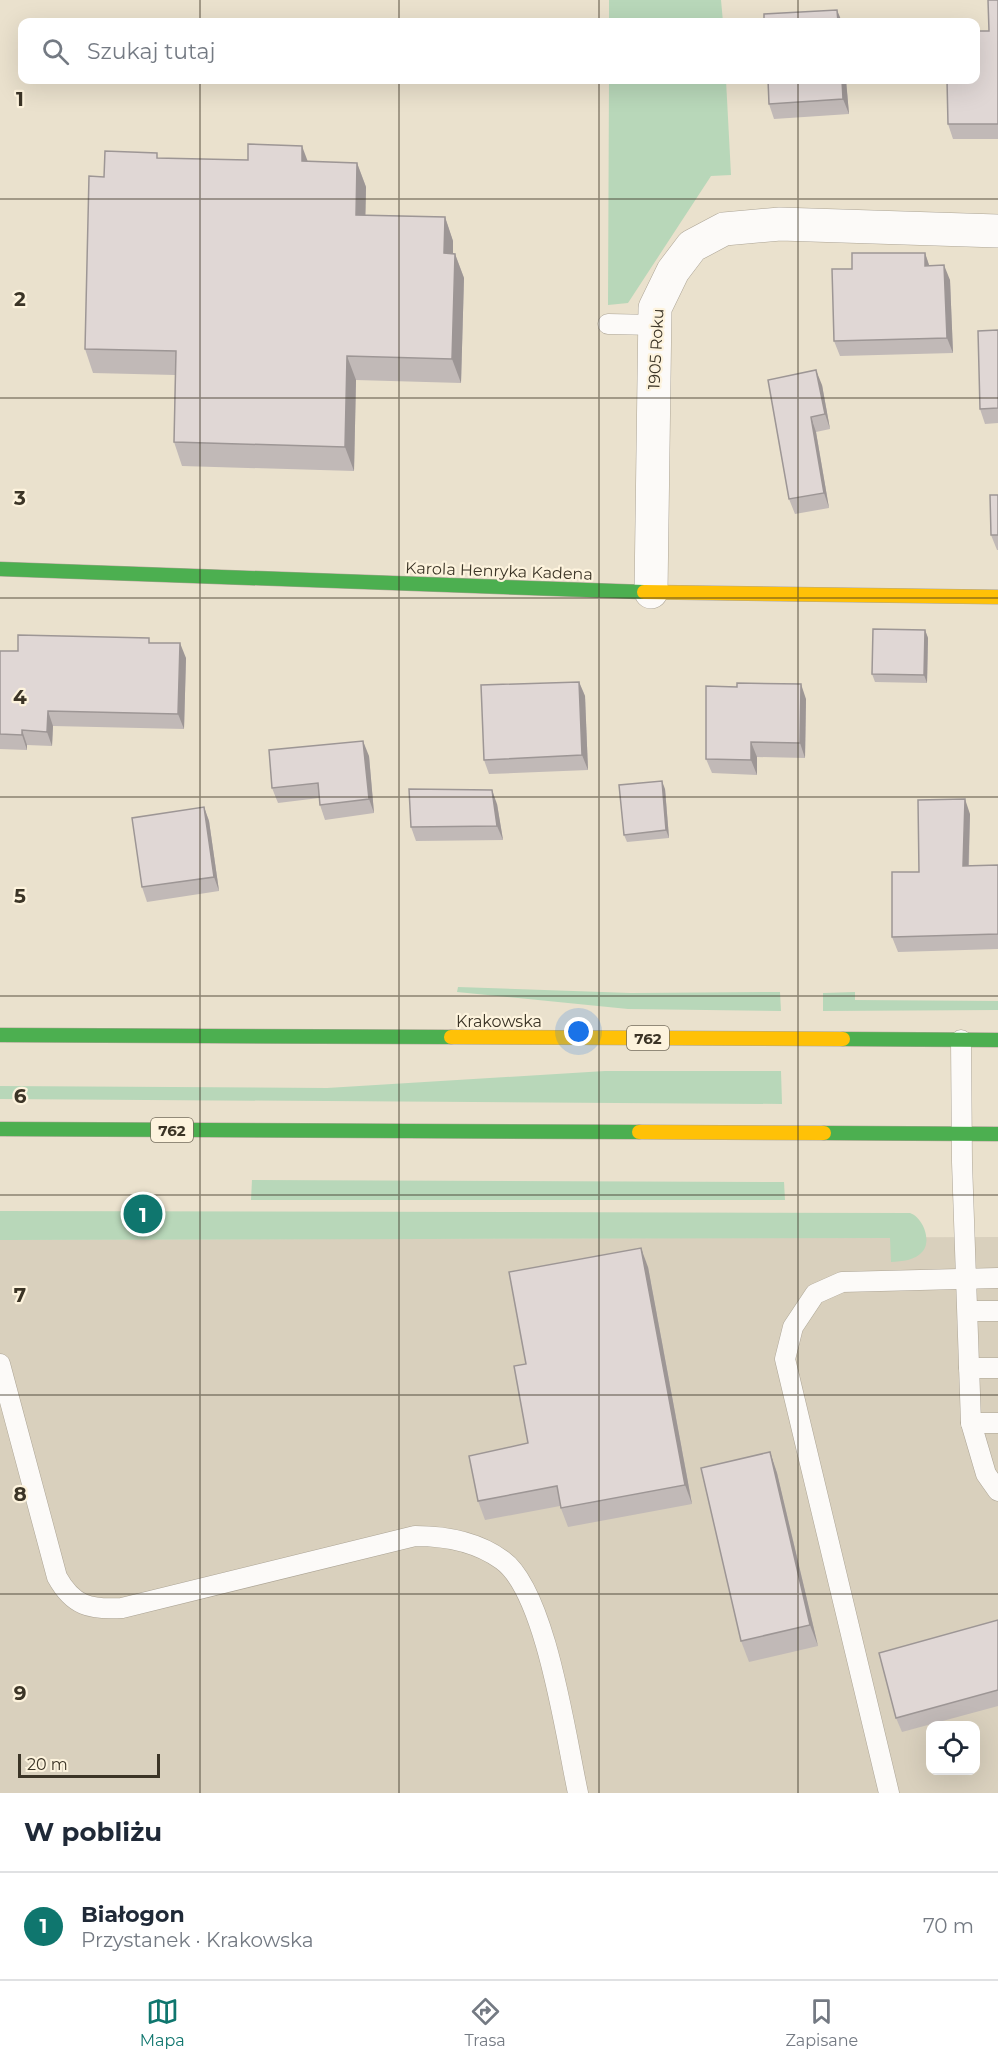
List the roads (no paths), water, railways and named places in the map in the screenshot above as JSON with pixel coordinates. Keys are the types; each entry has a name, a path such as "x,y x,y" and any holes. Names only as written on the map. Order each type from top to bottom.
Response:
{"main road":[{"name":"Karola Henryka Kadena","path":"0,569 651,592 998,597"},
{"name":"Krakowska","path":"0,1035 998,1040"},
{"name":"762","path":"0,1129 998,1134"}],"street":[{"name":"1905 Roku","path":"651,592 655,308 673,271 693,246 724,229 780,224 998,231"}],"lane":[{"path":"608,324 655,325"},
{"path":"961,1040 971,1423 998,1491"},
{"path":"888,1793 785,1359 793,1328 815,1294 842,1282 998,1278"},
{"path":"968,1311 998,1311"},
{"path":"0,1364 57,1577 64,1589 78,1602 97,1610 122,1608 415,1536 446,1536 472,1545 503,1560 521,1580 536,1609 578,1793"},
{"path":"969,1368 998,1368"},
{"path":"971,1423 998,1423"}],"place":[{"name":"Białogon","path":"143,1214"}]}
